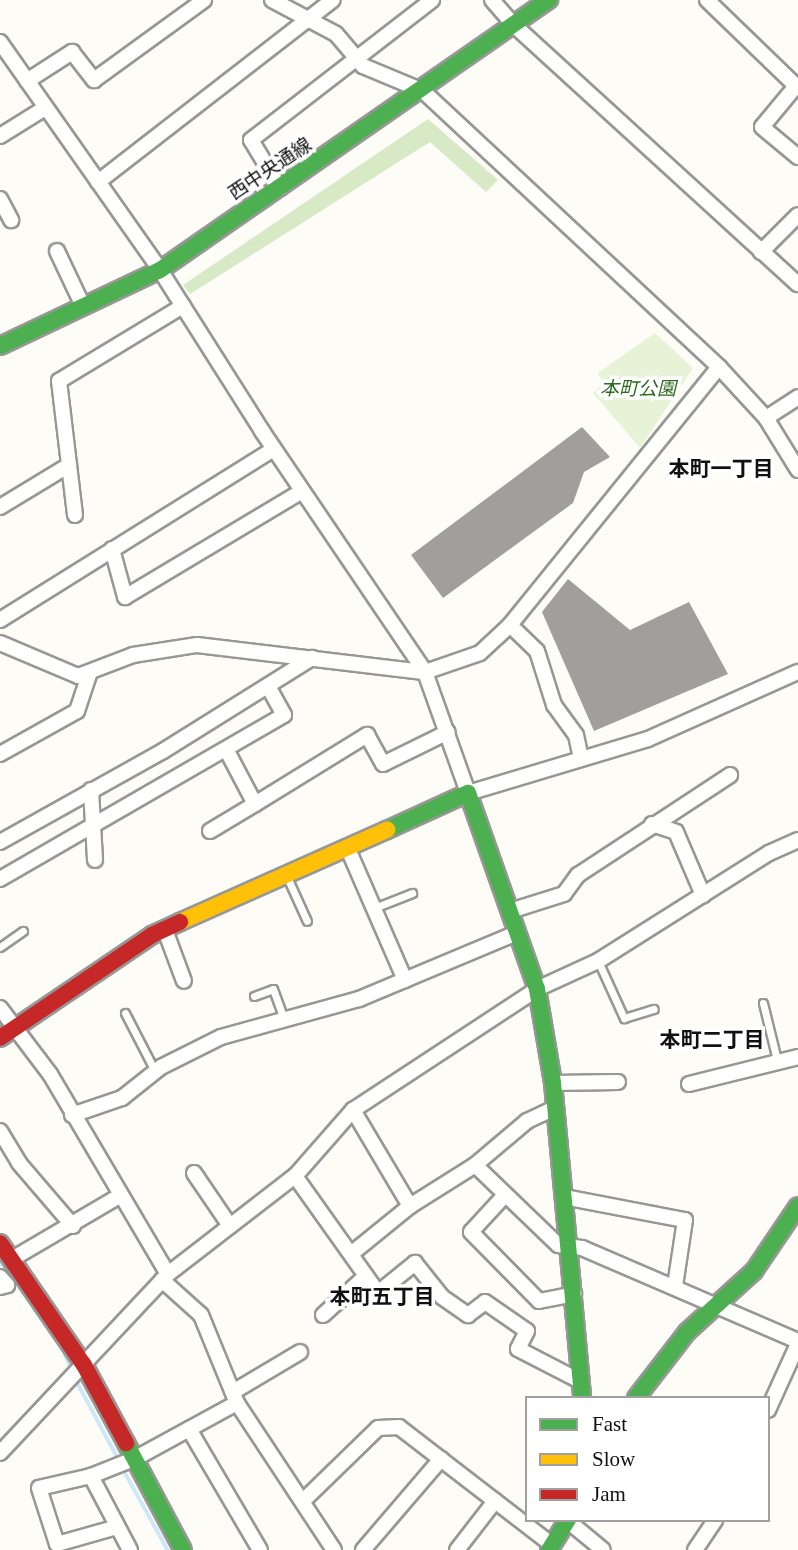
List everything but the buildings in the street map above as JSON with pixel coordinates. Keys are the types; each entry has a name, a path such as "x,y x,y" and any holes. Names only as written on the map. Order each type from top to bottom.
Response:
{"street":[{"path":"27,81 72,52 94,80 204,0"},
{"path":"272,0 336,34 357,61 423,90 719,367 766,418 798,470"},
{"path":"97,182 333,0"},
{"path":"280,188 251,140 357,61 432,0"},
{"path":"492,0 515,26 798,284"},
{"name":"西中央通線","path":"0,346 160,270 549,0"},
{"path":"707,0 797,87 762,127 798,158"},
{"path":"0,42 6,62 27,81 160,270 274,449 425,671 537,989 553,1083 581,1389"},
{"path":"0,136 46,108"},
{"path":"0,200 11,220"},
{"path":"761,252 798,215"},
{"path":"57,251 83,306"},
{"path":"75,515 59,382 183,306"},
{"path":"0,643 78,677 133,655 197,645 425,671 480,653 510,625 719,367"},
{"path":"766,418 798,397"},
{"path":"0,620 274,449"},
{"path":"0,507 69,466"},
{"path":"112,549 125,597 302,491"},
{"path":"510,625 537,651 554,705 576,734 581,758"},
{"path":"0,842 269,688 312,657"},
{"path":"0,754 76,710 90,672"},
{"path":"0,1038 165,930 468,793 648,739 798,672"},
{"path":"0,879 227,751 284,715 269,688"},
{"path":"210,831 367,735 383,764 447,732"},
{"path":"227,751 255,804"},
{"path":"510,911 564,894 578,875 730,775"},
{"path":"91,790 95,860"},
{"path":"652,824 676,832 703,895"},
{"path":"0,1453 165,1277 295,1176 353,1110 537,989 598,961 703,895 798,840"},
{"path":"348,849 405,980"},
{"path":"165,930 184,981"},
{"path":"72,1115 122,1098 155,1072 221,1037 359,999 517,933"},
{"path":"0,1008 17,1026 72,1115 121,1195 165,1277 201,1315 235,1398 304,1500 334,1550"},
{"path":"689,1084 777,1060 798,1057"},
{"path":"553,1083 618,1082"},
{"path":"351,1254 410,1206 475,1165 527,1121 555,1108"},
{"path":"353,1110 410,1206"},
{"path":"0,1131 19,1163 73,1226"},
{"path":"475,1165 558,1245 569,1245 675,1286 798,1343 770,1406"},
{"path":"194,1173 230,1226"},
{"path":"295,1176 378,1293 415,1263 442,1297 468,1315 485,1302 527,1331 518,1349 581,1389"},
{"path":"12,1259 73,1226 121,1195"},
{"path":"505,1195 471,1232 539,1301 574,1294"},
{"path":"564,1197 685,1220 675,1286"},
{"path":"638,1396 715,1304 754,1271 798,1206"},
{"path":"0,1243 85,1365 183,1550"},
{"path":"323,1315 366,1276"},
{"path":"0,1277 6,1285 0,1287"},
{"path":"117,1527 57,1544 39,1488 91,1476 136,1458 189,1429 300,1352"},
{"path":"304,1500 378,1428 398,1427 495,1501 551,1548 567,1522"},
{"path":"189,1429 260,1550"},
{"path":"363,1550 441,1459"},
{"path":"91,1476 130,1550"},
{"path":"457,1550 495,1501"},
{"path":"570,1522 603,1550"},
{"path":"695,1550 714,1522"}],"lane":[{"path":"286,876 307,920"},
{"path":"374,908 412,893"},
{"path":"0,947 23,931"},
{"path":"598,961 624,1018 654,1009"},
{"path":"254,996 273,989 284,1020"},
{"path":"763,1003 777,1060"},
{"path":"125,1013 155,1072"}],"green space":[{"path":"428,119 498,180 486,192 430,142 190,294 183,285"},
{"name":"本町公園","path":"655,333 693,368 640,448 593,393 603,383 598,373"}],"waterway":[{"path":"0,1261 13,1279"},
{"path":"64,1351 72,1370"},
{"path":"76,1380 119,1460"},
{"path":"122,1467 168,1550"}],"traffic: fast":[{"path":"0,346 160,270 549,0"},
{"path":"387,830 468,793 537,989 553,1083 582,1396"},
{"path":"638,1396 687,1332 754,1271 798,1206"},
{"path":"126,1443 183,1550"},
{"path":"549,1550 567,1522"}],"traffic: slow":[{"path":"180,922 387,830"}],"traffic: jam":[{"path":"0,1038 152,935 180,922"},
{"path":"0,1243 84,1365 126,1443"}],"district":[{"name":"本町一丁目","path":"721,469"},
{"name":"本町二丁目","path":"712,1040"},
{"name":"本町五丁目","path":"382,1297"}]}
